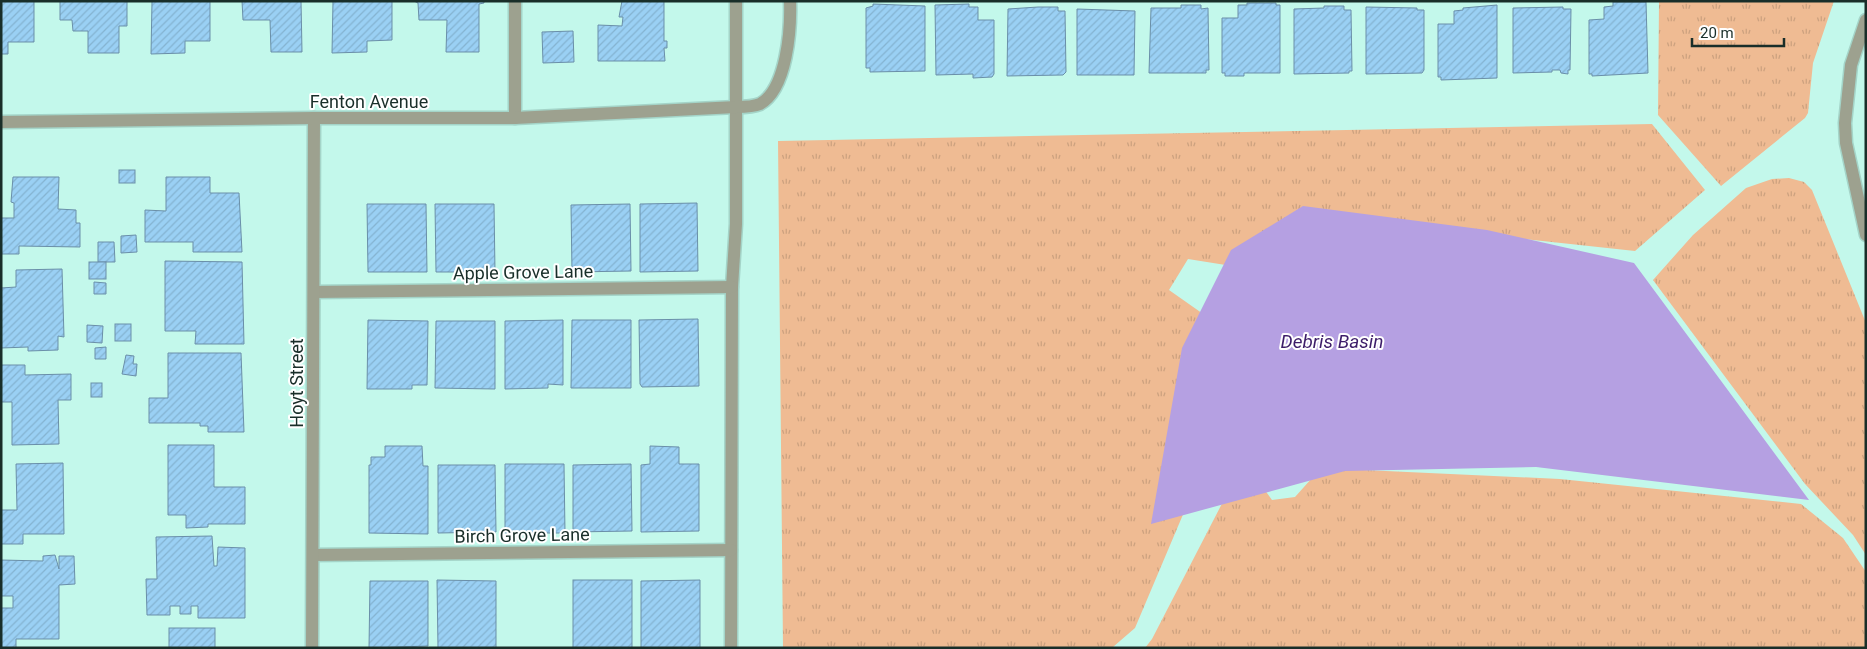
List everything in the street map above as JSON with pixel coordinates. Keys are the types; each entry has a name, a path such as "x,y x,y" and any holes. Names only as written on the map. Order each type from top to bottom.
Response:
{"street":[{"path":"515,1 515,118"},
{"path":"731,648 732,287 736,224 736,1"},
{"name":"Fenton Avenue","path":"1,122 314,118 515,118 736,108 759,104 770,95 783,68 786,55 790,1"},
{"path":"1866,20 1851,66 1845,123 1846,143 1866,235"},
{"name":"Hoyt Street","path":"312,648 314,118"},
{"name":"Apple Grove Lane","path":"314,292 732,287"},
{"name":"Birch Grove Lane","path":"313,555 731,550"}],"green space":[{"path":"1834,1 1813,63 1808,113 1805,118 1721,186 1658,115 1659,2"},
{"path":"1652,124 1705,190 1635,251 1339,219 1257,270 1188,259 1169,290 1253,349 1135,628 1113,647 783,648 778,141"},
{"path":"1789,178 1804,182 1812,190 1866,323 1866,555 1853,535 1805,484 1653,280 1693,235 1746,188 1772,179"},
{"path":"1244,461 1272,500 1295,497 1321,468 1560,479 1801,504 1843,538 1866,572 1866,648 1145,648 1152,639"}],"water":[{"name":"Debris Basin","path":"1303,206 1487,230 1634,263 1809,500 1536,467 1345,471 1151,524 1182,348 1231,250"}],"building":[{"path":"1,1 34,1 34,42 8,42 8,54 1,54"},
{"path":"60,1 127,1 127,26 119,26 119,53 88,53 88,31 73,31 72,20 60,20"},
{"path":"152,1 210,1 210,41 185,41 185,53 151,54"},
{"path":"242,1 301,1 302,52 271,52 270,20 243,20"},
{"path":"333,1 392,1 392,40 367,41 367,52 332,53"},
{"path":"414,1 484,1 484,3 479,4 479,52 446,52 447,20 419,20 418,3"},
{"path":"622,1 664,1 664,41 667,41 667,48 664,48 665,61 598,61 598,25 622,26 623,17 619,17"},
{"path":"1613,2 1646,2 1648,73 1592,76 1592,74 1589,74 1589,20 1604,19 1604,7 1613,6"},
{"path":"1247,3 1276,3 1276,5 1280,5 1280,73 1244,73 1244,76 1225,76 1225,73 1222,73 1222,18 1238,18 1238,5 1247,5"},
{"path":"873,4 925,6 925,71 870,72 870,68 866,68 866,8 873,6"},
{"path":"969,4 969,7 978,7 978,20 994,20 994,74 992,77 973,78 973,74 936,75 935,5"},
{"path":"1181,5 1201,5 1201,9 1208,8 1209,70 1206,70 1206,73 1149,73 1151,8 1181,8"},
{"path":"1497,5 1497,78 1441,80 1441,77 1438,77 1438,24 1454,24 1454,11 1463,10 1463,8"},
{"path":"1324,6 1344,6 1344,10 1351,10 1352,71 1349,71 1349,73 1294,74 1294,9 1324,8"},
{"path":"1058,7 1058,11 1065,11 1066,72 1063,75 1007,76 1008,9"},
{"path":"1366,7 1417,8 1417,10 1424,10 1424,70 1422,73 1366,74"},
{"path":"1563,7 1563,9 1571,9 1570,70 1568,70 1568,74 1561,73 1560,70 1513,73 1513,8"},
{"path":"1077,9 1135,11 1134,75 1077,75"},
{"path":"573,31 574,62 543,63 542,32"},
{"path":"119,170 135,170 135,183 119,183"},
{"path":"13,177 59,177 58,209 76,210 76,223 80,223 80,247 19,246 19,254 1,254 1,218 14,218 14,203 11,202"},
{"path":"166,177 210,177 210,193 239,193 242,252 193,252 193,242 145,242 145,210 166,211"},
{"path":"697,203 698,271 640,272 640,204"},
{"path":"367,204 426,204 427,272 368,272"},
{"path":"435,204 494,204 495,272 436,272"},
{"path":"630,204 631,271 572,272 571,205"},
{"path":"136,235 137,252 121,253 121,236"},
{"path":"98,242 114,242 115,262 98,262"},
{"path":"165,261 242,262 244,344 195,344 196,331 165,331"},
{"path":"89,262 106,262 106,279 89,279"},
{"path":"62,269 64,337 58,336 58,350 28,351 28,347 1,348 1,288 16,287 16,270"},
{"path":"94,282 106,283 106,294 94,294"},
{"path":"698,319 699,386 642,387 640,384 639,320"},
{"path":"368,320 428,321 427,385 412,385 412,389 367,389"},
{"path":"563,320 563,385 548,384 548,388 505,389 505,321"},
{"path":"572,320 631,320 631,388 571,388"},
{"path":"436,321 495,321 495,389 435,388"},
{"path":"115,324 131,324 131,341 115,341"},
{"path":"87,325 103,326 102,343 87,342"},
{"path":"106,347 106,359 95,359 95,348"},
{"path":"168,353 241,353 244,432 208,432 208,426 200,426 200,423 149,423 149,398 168,398"},
{"path":"126,355 134,356 133,364 137,364 136,376 122,374"},
{"path":"1,365 25,365 25,375 71,374 71,400 58,400 59,444 12,445 12,402 1,402"},
{"path":"91,383 102,383 102,397 91,397"},
{"path":"168,445 214,445 214,487 245,487 245,524 208,524 208,527 186,528 186,515 168,515"},
{"path":"385,446 422,446 423,466 428,466 428,534 369,533 369,465 371,465 371,457 385,457"},
{"path":"650,446 679,447 679,464 699,464 699,531 641,532 641,465 650,464"},
{"path":"63,463 64,534 23,534 23,544 1,544 1,510 17,510 16,464"},
{"path":"505,464 564,464 565,533 505,533"},
{"path":"631,464 632,531 573,532 573,465"},
{"path":"438,465 495,465 496,532 438,533"},
{"path":"212,536 214,566 217,566 218,547 245,548 245,618 198,618 198,606 191,606 191,614 180,614 180,606 170,606 170,615 147,615 146,579 157,579 156,537"},
{"path":"55,555 59,569 59,556 74,556 75,584 59,585 59,639 16,639 16,648 1,648 1,608 13,608 13,596 1,596 1,560 43,561 43,556"},
{"path":"437,580 496,581 496,648 438,648"},
{"path":"573,580 632,580 632,648 573,648"},
{"path":"700,580 700,648 641,648 641,581"},
{"path":"370,581 428,581 428,646 369,648"},
{"path":"169,628 215,628 215,648 169,648"}]}
